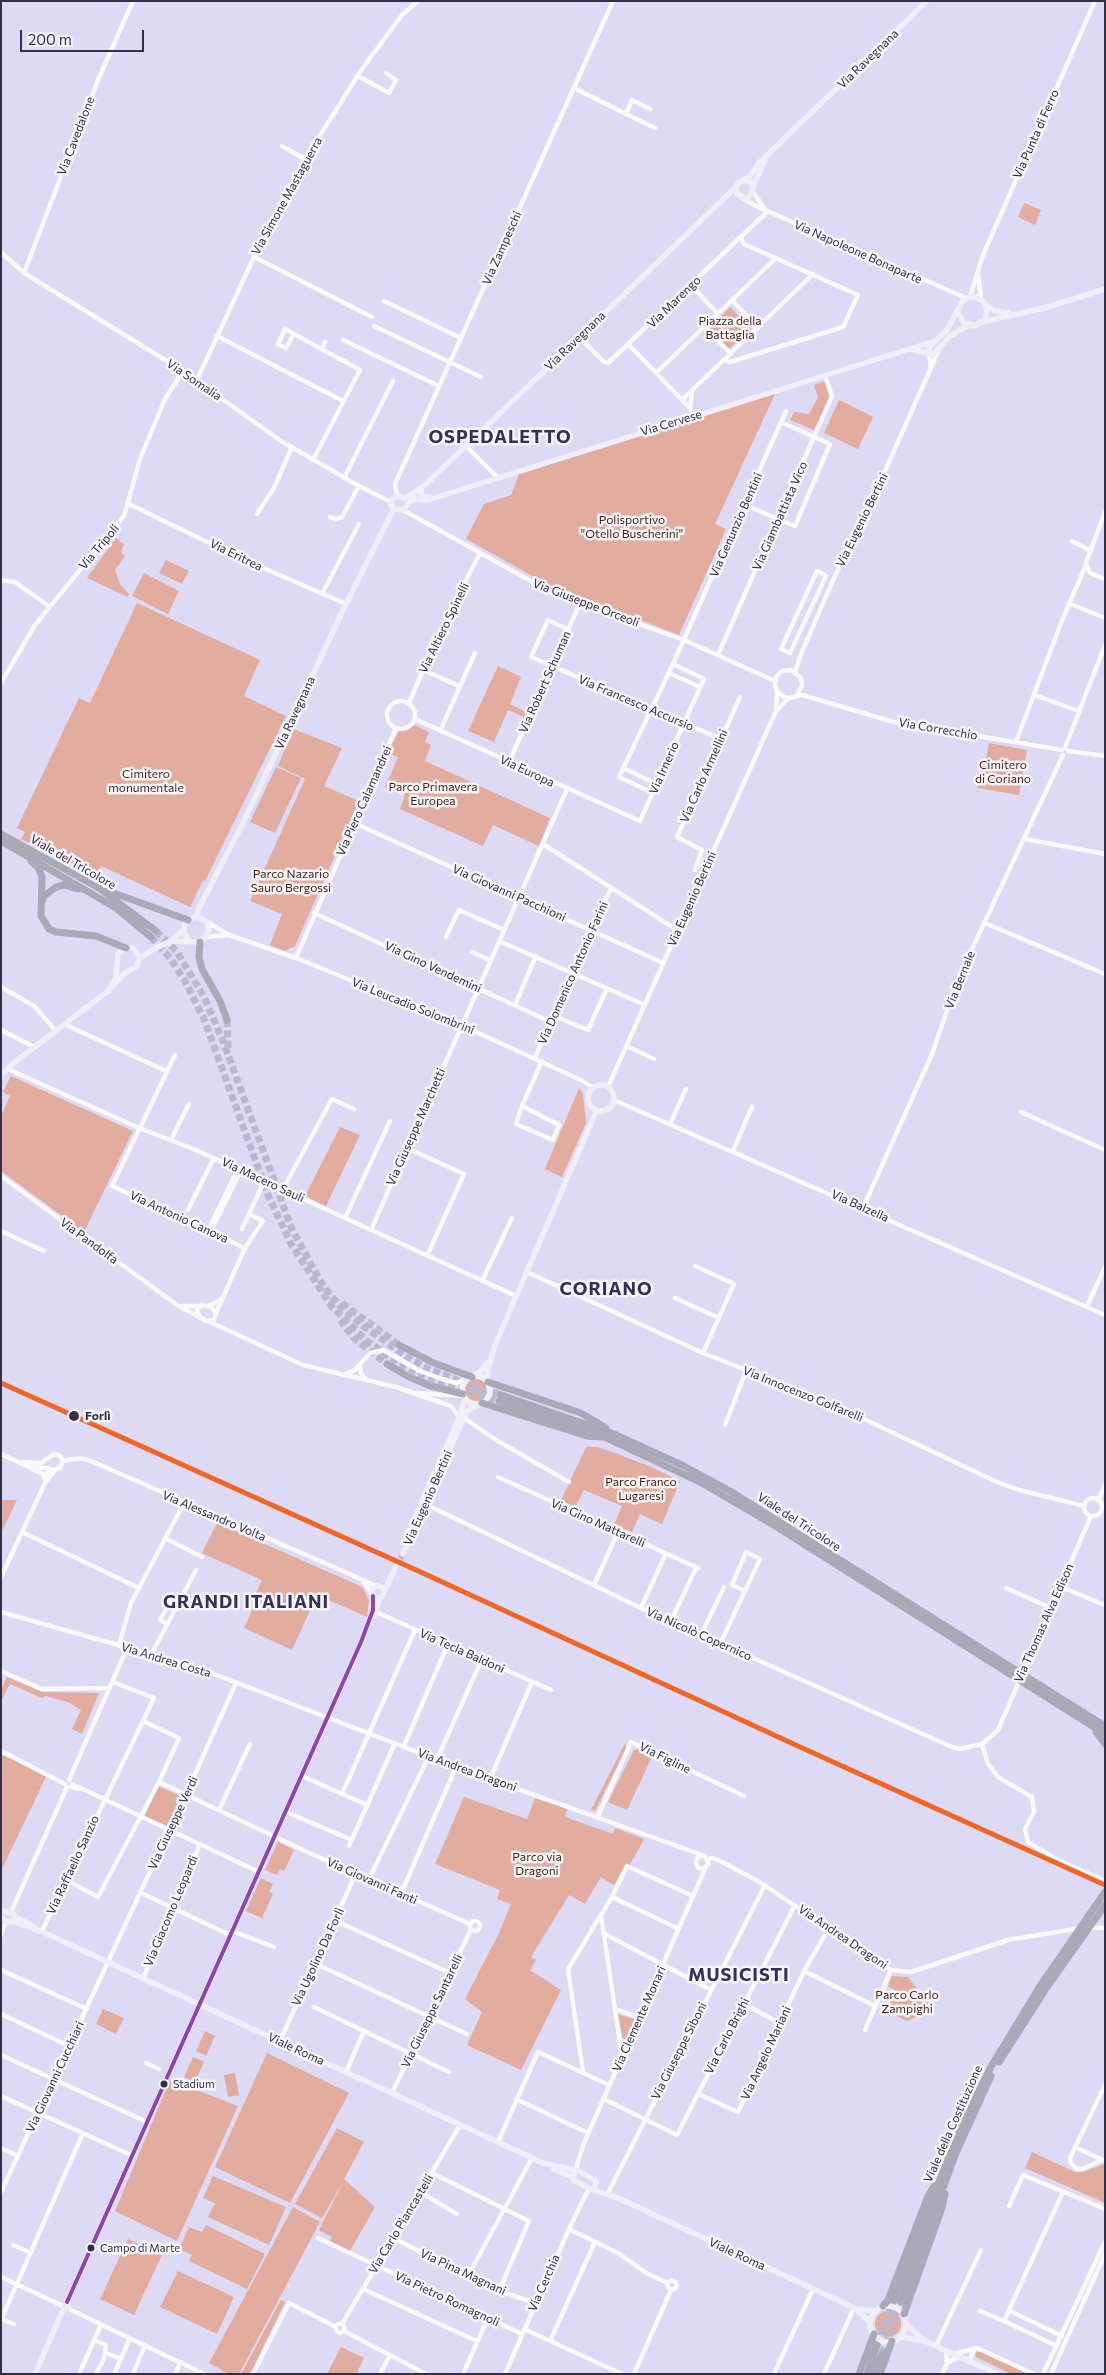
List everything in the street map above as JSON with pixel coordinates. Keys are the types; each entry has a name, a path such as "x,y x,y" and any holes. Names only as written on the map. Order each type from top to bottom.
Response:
{"highway":[{"name":"Viale del Tricolore","path":"1,834 99,888 153,934 116,908 1,840"},
{"path":"22,852 38,867 42,877 40,907 44,922 56,932 85,934 107,941 122,950"},
{"path":"40,907 44,896 51,890 64,885 73,887 116,908"},
{"path":"99,888 188,920"},
{"path":"203,939 199,957 202,969 220,1001 227,1020"},
{"path":"399,1345 434,1363 471,1377"},
{"path":"387,1364 407,1376 431,1386 464,1396"},
{"path":"488,1381 581,1413 612,1436"},
{"name":"Viale del Tricolore","path":"500,1398 612,1436 668,1458 730,1491 857,1576 1025,1682 1067,1706"},
{"path":"481,1404 587,1436 612,1436"},
{"path":"1067,1706 1082,1707 1105,1721"},
{"path":"1067,1706 1105,1726"},
{"path":"1067,1706 1105,1734"},
{"path":"1067,1706 1105,1744"},
{"name":"Viale della Costituzione","path":"897,2301 947,2171 994,2070 1105,1892"},
{"name":"Viale della Costituzione","path":"1076,1940 1105,1905"},
{"path":"883,2306 888,2300 928,2196 947,2171"},
{"path":"904,2314 942,2208 947,2171"},
{"path":"859,2374 874,2334"},
{"path":"880,2374 892,2341"},
{"path":"867,2374 877,2345"},
{"path":"873,2374 882,2354"}],"main road":[{"name":"Via Ravegnana","path":"743,180 927,1"},
{"name":"Via Ravegnana","path":"753,190 766,158"},
{"path":"723,198 749,197 753,190 750,182 743,180 738,183 736,188 740,197"},
{"name":"Via Ravegnana","path":"403,510 408,500 723,198 736,188"},
{"path":"958,312 962,321 975,326 982,322 1105,289"},
{"path":"929,354 928,347 947,330 958,312 959,305 968,297 981,299 986,306 995,312 1024,312"},
{"path":"982,322 987,314 986,306"},
{"path":"938,352 950,336 969,325"},
{"name":"Via Cervese","path":"408,500 423,501 935,341"},
{"name":"Via Cervese","path":"905,350 919,350 929,354 938,352"},
{"name":"Via Ravegnana","path":"408,500 421,491 426,484"},
{"path":"421,491 423,497 437,496"},
{"path":"403,510 394,510 392,502 397,496 408,500"},
{"name":"Via Ravegnana","path":"197,917 198,910 243,823 346,604 394,510"},
{"path":"1,1075 136,967 140,958 154,948 171,941 183,930 188,920 197,917 207,922 209,930 203,939 171,941"},
{"path":"183,930 185,936 190,941"},
{"path":"108,990 116,978 117,962 122,950 154,948"},
{"path":"136,950 140,958"},
{"path":"117,962 120,968 130,970"},
{"path":"600,1085 608,1087 613,1093 614,1100 610,1108 597,1110 588,1100 588,1096 593,1088 600,1085"},
{"name":"Via Eugenio Bertini","path":"462,1418 463,1384 485,1367 491,1356 597,1110"},
{"name":"Via Eugenio Bertini","path":"424,1504 408,1535 403,1554 462,1418 467,1411 481,1404 490,1394 488,1381 491,1356"},
{"path":"471,1377 480,1376 488,1381"},
{"path":"464,1396 473,1404 481,1404"},
{"path":"375,1595 390,1578 396,1566"},
{"path":"35,2374 375,1611 375,1595 372,1589 380,1588"},
{"name":"Viale Roma","path":"7,1918 43,1932 532,2158 575,2173"},
{"path":"575,2173 590,2188"},
{"path":"575,2173 590,2188"},
{"name":"Viale Roma","path":"590,2188 609,2191 618,2198"},
{"name":"Viale Roma","path":"590,2188 618,2198 855,2309 870,2322"},
{"path":"925,2341 907,2325 904,2314 895,2307 883,2306 876,2311 870,2322 874,2334 882,2341 892,2341 901,2337 925,2341 997,2374"},
{"name":"Viale Roma","path":"855,2309 876,2311"},
{"path":"901,2337 907,2325"}],"street":[{"name":"Via Cavedalone","path":"24,273 98,80 133,1"},
{"name":"Via Simone Mastaguerra","path":"197,380 254,257 305,159 358,76 402,15 418,1"},
{"name":"Via Zampeschi","path":"397,496 395,484 612,1"},
{"name":"Via Punta di Ferro","path":"968,297 978,268 1095,1"},
{"path":"358,76 389,92 396,80 386,73"},
{"path":"574,88 655,128"},
{"path":"626,114 632,100 650,109"},
{"path":"282,146 305,159"},
{"path":"753,190 766,210"},
{"name":"Via Napoleone Bonaparte","path":"740,197 951,293 968,297"},
{"name":"Via Marengo","path":"579,337 606,363 629,345 741,238 766,210"},
{"path":"724,360 730,362 843,328 858,295 744,244 741,238"},
{"name":"Via Somalia","path":"1,252 24,273 197,380 292,447 344,478 392,502"},
{"path":"254,257 372,317"},
{"path":"656,373 776,258"},
{"name":"Via Punta di Ferro","path":"978,268 981,299"},
{"path":"682,400 813,274"},
{"path":"691,285 718,314"},
{"path":"951,293 958,299 959,305"},
{"path":"732,300 758,328"},
{"path":"384,301 461,338"},
{"path":"374,326 451,361 481,377"},
{"path":"705,327 730,354"},
{"path":"294,334 360,370 313,460"},
{"path":"217,336 343,401"},
{"path":"343,340 439,386"},
{"path":"322,349 325,342"},
{"path":"629,345 688,406 692,417"},
{"name":"Via Eugenio Bertini","path":"795,672 834,578 938,352"},
{"path":"929,354 931,370"},
{"name":"Via Tripoli","path":"2,681 35,625 121,521 128,504 140,459 165,399 183,371"},
{"name":"Via Giambattista Vico","path":"718,655 832,396 825,376"},
{"path":"344,478 393,381"},
{"path":"688,406 692,390"},
{"name":"Via Genunzio Bentini","path":"623,768 669,673 786,410"},
{"path":"745,504 794,526 830,444 816,436 781,422"},
{"path":"466,446 497,477"},
{"path":"257,514 274,488 292,447"},
{"path":"330,518 342,517 359,486"},
{"name":"Via Eritrea","path":"128,504 236,556 346,604"},
{"name":"Via Giuseppe Orceoli","path":"403,510 538,585 580,603 684,640 775,681"},
{"path":"1016,742 1105,512"},
{"path":"322,594 359,524"},
{"path":"1072,540 1091,551"},
{"name":"Via Altiero Spinelli","path":"409,703 480,553"},
{"path":"1086,565 1090,573 1105,579"},
{"path":"826,576 790,653 781,649 817,571 834,578"},
{"path":"1,580 15,582 50,607"},
{"name":"Via Robert Schuman","path":"509,762 580,603"},
{"path":"1073,605 1105,618"},
{"name":"Via Francesco Accursio","path":"569,630 548,620 531,657 720,739"},
{"name":"Via Bernale","path":"864,1208 915,1094 958,979 1025,839 1064,751 1105,645"},
{"path":"440,731 475,653"},
{"name":"Via Irnerio","path":"640,821 704,679 673,664"},
{"path":"423,670 459,686"},
{"path":"776,711 775,681 782,671 795,672 801,678 805,691 816,698"},
{"path":"669,673 700,687"},
{"path":"796,696 802,686"},
{"path":"776,691 789,698"},
{"path":"1034,695 1079,711"},
{"path":"776,711 789,698 796,696 816,698"},
{"name":"Via Carlo Armellini","path":"695,870 702,850 677,837 740,697"},
{"name":"Via Correcchio","path":"816,698 896,723 1105,756"},
{"path":"396,701 409,703 415,710 415,719 409,726 396,728 388,719 388,710 396,701"},
{"name":"Via Eugenio Bertini","path":"608,1087 776,711"},
{"name":"Via Europa","path":"415,719 640,821"},
{"name":"Via Piero Calamandrei","path":"296,958 396,728"},
{"path":"653,793 619,777 623,768 656,784"},
{"name":"Via Giuseppe Marchetti","path":"371,1230 567,789"},
{"name":"Via Giovanni Pacchioni","path":"354,823 663,963"},
{"path":"1025,839 1105,854"},
{"path":"543,844 677,930"},
{"name":"Via Domenico Antonio Farini","path":"535,1058 590,930 611,888"},
{"path":"446,937 459,910 504,930"},
{"name":"Via Gino Vendemini","path":"314,913 551,1022"},
{"name":"Via Leucadio Solombrini","path":"207,922 230,935 296,958 461,1025 542,1061 583,1081 593,1088"},
{"path":"985,923 1105,974"},
{"name":"Via Leucadio Solombrini","path":"203,939 230,935"},
{"path":"499,941 646,1005"},
{"path":"472,952 490,960"},
{"path":"515,1006 536,956"},
{"path":"1,987 34,1006 55,1030"},
{"path":"554,1016 588,1030 606,988"},
{"path":"64,1024 166,1071"},
{"path":"1,1030 34,1047"},
{"path":"627,1046 654,1059"},
{"path":"139,1128 174,1055"},
{"path":"522,1106 559,1125 553,1140 516,1124 522,1106 542,1061"},
{"name":"Via Macero Sauli","path":"8,1069 139,1128 214,1158 516,1296"},
{"path":"670,1124 686,1089"},
{"path":"283,1189 332,1100 354,1109"},
{"name":"Via Balzella","path":"614,1100 1105,1315"},
{"path":"172,1140 189,1104"},
{"path":"733,1151 752,1107"},
{"path":"1021,1112 1105,1150"},
{"path":"346,1218 390,1121"},
{"name":"Via Antonio Canova","path":"139,1128 112,1186 244,1248"},
{"path":"407,1148 464,1174 427,1256"},
{"path":"188,1210 214,1158"},
{"path":"239,1170 214,1225 212,1224 239,1170"},
{"name":"Via Pandolfa","path":"1,1176 177,1305 200,1318 303,1365 415,1393 451,1406 462,1418 496,1440 569,1482"},
{"path":"242,1229 262,1186"},
{"path":"206,1321 214,1320 244,1248 263,1221 249,1214"},
{"path":"482,1281 512,1218"},
{"path":"1,1231 44,1251"},
{"path":"695,1266 734,1284 703,1353"},
{"path":"1087,1306 1105,1267"},
{"name":"Via Innocenzo Golfarelli","path":"526,1272 703,1353 832,1404 997,1482 1018,1490 1084,1506"},
{"path":"177,1305 207,1306 216,1303 224,1295"},
{"path":"675,1298 719,1318"},
{"path":"200,1306 197,1312 200,1318"},
{"path":"207,1306 216,1314 227,1331"},
{"path":"344,1374 355,1370 370,1353 383,1350 420,1371 450,1381 456,1382 471,1377"},
{"path":"359,1365 362,1374 368,1380"},
{"path":"725,1425 746,1371"},
{"path":"415,1393 464,1396"},
{"path":"1,1454 42,1474 46,1481"},
{"path":"19,1462 38,1464 46,1461 49,1456 54,1454 60,1456 63,1461 60,1468 46,1481"},
{"name":"Via Alessandro Volta","path":"63,1461 75,1458 85,1459 380,1588"},
{"path":"1,1577 46,1481 48,1468 46,1461"},
{"path":"29,1467 56,1470"},
{"name":"Via Gino Mattarelli","path":"498,1477 697,1568 671,1621"},
{"path":"1098,1500 1105,1485"},
{"path":"1091,1498 1098,1500 1102,1505 1103,1511 1091,1516 1085,1511 1084,1506 1091,1498"},
{"path":"119,1645 131,1603 184,1503"},
{"name":"Via Nicolò Copernico","path":"424,1504 641,1608 952,1747 969,1748 982,1744"},
{"name":"Via Thomas Alva Edison","path":"982,1744 998,1730 1091,1516"},
{"path":"22,1532 139,1588"},
{"path":"594,1585 618,1532"},
{"path":"166,1538 202,1557"},
{"path":"720,1644 745,1591 760,1558 746,1552 732,1585 745,1591"},
{"path":"641,1608 666,1553"},
{"path":"151,1654 196,1570"},
{"name":"Via Alessandro Volta","path":"363,1582 375,1595"},
{"path":"702,1635 724,1587"},
{"path":"1061,1587 1105,1605"},
{"path":"1006,1588 1051,1608"},
{"path":"167,1624 160,1620 171,1600 178,1603"},
{"name":"Via Tecla Baldoni","path":"375,1611 551,1690"},
{"name":"Via Andrea Costa","path":"1,1612 196,1667 327,1718"},
{"path":"342,1794 415,1630"},
{"path":"404,1746 448,1644"},
{"path":"1,1935 113,1682 126,1648"},
{"path":"437,1759 482,1659"},
{"path":"1,1671 42,1690 110,1688"},
{"name":"Via Raffaello Sanzio","path":"43,1932 104,1799 154,1698 113,1682"},
{"name":"Via Giuseppe Verdi","path":"108,1963 236,1682"},
{"path":"490,1779 532,1682"},
{"name":"Via Andrea Dragoni","path":"327,1718 456,1767 598,1816 701,1856"},
{"path":"66,1880 98,1897 159,1782 179,1738 143,1721"},
{"name":"Via Figline","path":"598,1816 631,1742 744,1796"},
{"path":"349,1846 395,1743"},
{"path":"220,1810 250,1744"},
{"path":"982,1744 988,1764 998,1777 1032,1797 1034,1812 1025,1830 1028,1842 1054,1858 1105,1881"},
{"path":"1,1751 259,1872"},
{"path":"369,1879 429,1756"},
{"path":"401,1894 456,1767"},
{"path":"302,1776 367,1805"},
{"name":"Via Giovanni Fanti","path":"159,1782 471,1927"},
{"path":"286,1812 352,1840"},
{"name":"Via Giacomo Leopardi","path":"143,1979 200,1844"},
{"path":"691,1853 696,1860 702,1878"},
{"path":"696,1860 701,1856 708,1859 709,1864 705,1869 698,1868"},
{"name":"Via Andrea Dragoni","path":"708,1859 713,1858 737,1868 891,1970 911,1972 1008,1940 1073,1928 1105,1928"},
{"path":"583,2072 568,1969 612,1897 627,1866 693,1896"},
{"name":"Via Clemente Monari","path":"575,2173 588,2134 705,1869"},
{"name":"Via Ugolino Da Forlì","path":"280,2041 336,1921 356,1873"},
{"name":"Via Giuseppe Siboni","path":"609,2191 765,1885"},
{"path":"141,1893 231,1933 274,1947"},
{"path":"612,1897 679,1929"},
{"name":"Via Carlo Brighi","path":"645,2119 677,2135 795,1905"},
{"path":"601,1916 624,2054"},
{"path":"336,1921 450,1972"},
{"name":"Via Giuseppe Santarelli","path":"392,2093 471,1927"},
{"name":"Via Angelo Mariani","path":"698,2094 738,2112 804,1971 829,1928"},
{"path":"605,1934 711,1990"},
{"name":"Via Giovanni Cucchiari","path":"1,2192 108,1963"},
{"path":"316,1964 468,2034"},
{"path":"1,1970 87,2009"},
{"path":"865,2030 891,1970"},
{"path":"804,1971 875,2006"},
{"path":"744,2003 779,2023"},
{"path":"314,2007 449,2072"},
{"path":"615,2009 640,2018"},
{"path":"1,2014 69,2046"},
{"path":"346,2072 364,2031"},
{"path":"498,2142 538,2052 609,2085"},
{"path":"1,2055 147,2122"},
{"path":"146,2063 159,2069"},
{"path":"1103,2160 1076,2169 1071,2163 1070,2158 1102,2097 1105,2085"},
{"path":"1,2096 132,2156"},
{"path":"516,2099 588,2134"},
{"path":"604,2099 645,2119"},
{"name":"Via Carlo Piancastelli","path":"342,2324 460,2125"},
{"path":"14,2324 1,2320 84,2133"},
{"path":"1075,2147 1103,2160"},
{"path":"1,2148 18,2156"},
{"path":"1088,2153 1089,2166"},
{"path":"468,2276 532,2158"},
{"path":"432,2173 529,2222 499,2291"},
{"path":"1009,2206 1023,2175 1063,2192 1064,2190 1105,2209"},
{"name":"Via Cerchia","path":"505,2374 535,2303 590,2188"},
{"path":"420,2192 457,2214"},
{"path":"1004,2321 1063,2192"},
{"path":"569,2229 668,2283 668,2287 671,2290"},
{"name":"Via Pietro Romagnoli","path":"318,2238 488,2318 550,2341 622,2374"},
{"name":"Via Pina Magnani","path":"393,2238 499,2291 535,2303"},
{"path":"550,2341 595,2242"},
{"path":"1043,2374 1105,2242"},
{"path":"14,2245 32,2253"},
{"path":"936,2346 982,2250"},
{"path":"1051,2374 1105,2254"},
{"path":"1,2277 181,2362 195,2372 204,2374"},
{"path":"634,2374 671,2290 675,2289 677,2284 674,2281 668,2283"},
{"path":"363,2289 477,2341"},
{"path":"774,2374 813,2289"},
{"path":"252,2374 289,2303 336,2327 339,2332 344,2331 390,2355 415,2371 426,2374"},
{"path":"824,2374 855,2309"},
{"path":"980,2311 1057,2346"},
{"path":"1010,2311 1062,2336"},
{"path":"463,2374 488,2318"},
{"path":"336,2327 342,2324 344,2331"},
{"path":"79,2374 101,2325"},
{"path":"117,2374 115,2372 130,2338"},
{"path":"94,2340 106,2345 106,2353 96,2374"},
{"path":"133,2374 145,2345"},
{"path":"969,2361 975,2348"},
{"path":"954,2354 975,2348 1034,2374"},
{"path":"942,2374 947,2364 946,2350"},
{"path":"106,2353 121,2359"},
{"path":"380,2374 390,2355"},
{"path":"947,2364 961,2357"},
{"path":"175,2374 181,2362"}],"green space":[{"path":"1024,203 1041,210 1035,225 1018,217"},
{"name":"Piazza della Battaglia","path":"730,307 751,328 728,350 710,328"},
{"path":"825,381 830,397 814,430 790,420 794,412 809,414 818,397 814,385"},
{"name":"Polisportivo \"Otello Buscherini\"","path":"775,394 715,524 726,529 679,635 545,583 466,539 484,504 511,495 519,474"},
{"path":"839,400 873,417 858,449 824,433"},
{"path":"116,538 124,544 121,553 125,556 115,570 120,584 129,594 128,597 87,578"},
{"path":"166,560 189,571 182,584 159,573"},
{"path":"144,573 179,591 168,614 132,596"},
{"name":"Cimitero monumentale","path":"137,603 260,660 244,696 286,716 205,881 203,880 190,907 101,866 96,875 21,839 25,832 17,828 79,698 90,703"},
{"path":"498,666 521,677 510,704 526,712 524,717 508,710 494,742 468,731"},
{"name":"Parco Primavera Europea","path":"415,725 429,732 425,742 431,745 425,761 550,818 539,846 493,825 483,846 400,809 405,794 385,787 398,757 388,753 399,731 405,731"},
{"name":"Parco Nazario Sauro Bergossi","path":"293,729 342,748 324,786 359,801 295,946 285,951 270,945 282,914 250,901 305,779 278,766"},
{"name":"Cimitero di Coriano","path":"989,743 1027,750 1019,795 977,788 982,763 985,763"},
{"path":"276,767 301,778 275,833 250,822"},
{"path":"11,1076 133,1131 84,1232 1,1171 1,1116 10,1096 3,1092"},
{"path":"579,1088 583,1094 586,1123 562,1177 545,1169"},
{"path":"340,1127 360,1135 326,1206 305,1196"},
{"path":"472,1379 480,1379 487,1386 487,1394 480,1401 472,1401 465,1394 465,1386"},
{"name":"Parco Franco Lugaresi","path":"586,1447 598,1447 612,1452 649,1466 680,1481 662,1524 640,1514 632,1532 614,1525 622,1506 584,1490 575,1507 561,1500"},
{"path":"1,1500 17,1500 1,1533"},
{"path":"217,1523 363,1588 369,1600 367,1617 317,1595 292,1650 244,1628 255,1604 252,1602 262,1580 202,1553"},
{"path":"7,1677 42,1692 99,1693 82,1734 72,1729 81,1710 70,1703 46,1696 42,1698 10,1684 1,1701 1,1690"},
{"path":"625,1743 627,1747 595,1811 591,1810"},
{"path":"637,1749 652,1757 627,1810 608,1802 634,1750"},
{"path":"3,1755 47,1775 1,1871 1,1759"},
{"path":"158,1786 182,1797 168,1827 145,1816"},
{"name":"Parco via Dragoni","path":"464,1797 527,1819 535,1798 567,1809 565,1816 568,1818 613,1834 615,1828 644,1839 630,1865 626,1864 614,1885 601,1877 585,1904 569,1895 531,1957 536,1960 530,1970 561,1990 521,2070 467,2045 482,2012 465,1999 499,1933 511,1904 497,1899 500,1890 435,1864"},
{"path":"278,1842 294,1850 284,1871 280,1869 277,1875 265,1870"},
{"path":"261,1878 273,1884 269,1892 273,1894 262,1918 246,1911"},
{"name":"Parco Carlo Zampighi","path":"892,1976 908,1977 933,2009 907,2021 886,2011 895,1990 888,1986"},
{"path":"103,2009 124,2018 116,2034 96,2024"},
{"path":"618,2014 636,2020 624,2044"},
{"path":"205,2031 215,2036 206,2056 196,2051"},
{"path":"267,2053 349,2093 290,2203 215,2167"},
{"path":"193,2057 204,2062 195,2082 184,2077"},
{"path":"235,2073 239,2095 228,2097 224,2075"},
{"path":"170,2080 238,2106 177,2241 115,2211"},
{"path":"337,2128 364,2142 344,2179 375,2207 350,2251 330,2241 332,2237 319,2230 344,2180 322,2218 295,2204"},
{"path":"1032,2152 1075,2172 1083,2172 1105,2164 1105,2203 1025,2168"},
{"path":"213,2176 286,2207 269,2245 208,2217 215,2203 203,2198"},
{"path":"293,2207 320,2222 239,2374 229,2374 209,2363"},
{"path":"206,2225 265,2254 247,2289 189,2261 192,2255 179,2249 189,2227 202,2232"},
{"path":"128,2239 162,2255 134,2315 100,2299"},
{"path":"178,2271 234,2297 217,2334 160,2307"},
{"path":"281,2300 285,2302 250,2374 241,2374"},
{"path":"888,2311 897,2315 901,2324 897,2333 888,2337 879,2333 875,2324 879,2315"},
{"path":"341,2347 364,2358 356,2374 327,2374"},
{"path":"980,2351 1028,2374 1011,2374 976,2357 975,2353"}],"tunnel":[{"path":"156,931 177,952 204,997 223,1041 291,1227 323,1286 339,1305 363,1326 408,1357 427,1368 501,1395"},
{"path":"151,937 170,958 185,981 204,1019 268,1195 291,1244 332,1307 367,1341 399,1364 425,1376 499,1401"},
{"path":"227,1020 228,1049"},
{"path":"342,1303 399,1345"},
{"path":"340,1320 354,1338 387,1364"},
{"path":"396,1566 403,1554"},
{"path":"877,2345 894,2300"},
{"path":"882,2354 901,2302"}],"transit line":[{"path":"1,1383 425,1574 1105,1885"},
{"path":"67,2302 361,1642 373,1610 373,1596"}],"place":[{"name":"Forlì","path":"74,1416"},
{"name":"Stadium","path":"164,2084"},
{"name":"Campo di Marte","path":"91,2248"}],"district":[{"name":"OSPEDALETTO","path":"500,437"},
{"name":"CORIANO","path":"606,1289"},
{"name":"GRANDI ITALIANI","path":"246,1602"},
{"name":"MUSICISTI","path":"739,1975"}]}
